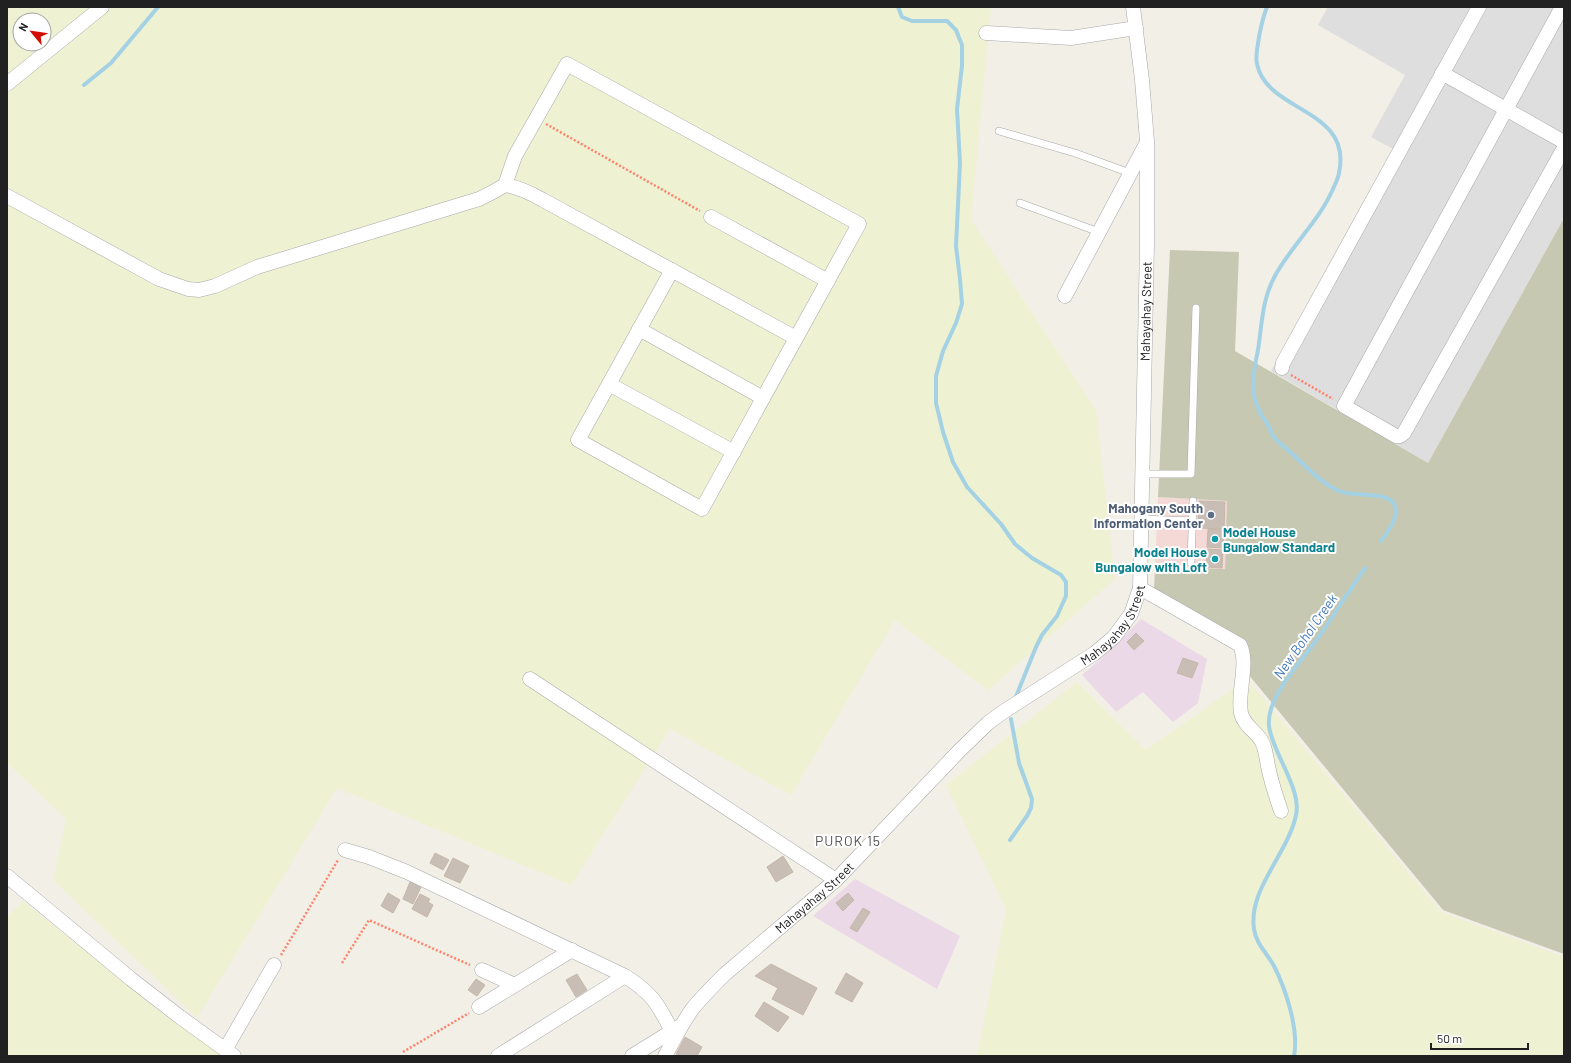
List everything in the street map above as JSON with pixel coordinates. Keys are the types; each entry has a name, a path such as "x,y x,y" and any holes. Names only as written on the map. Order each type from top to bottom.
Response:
{"street":[{"path":"7,84 102,7"},
{"name":"Mahayahay Street","path":"665,1056 677,1028 693,1008 725,974 836,880 983,727 1003,712 1095,653 1114,637 1130,614 1140,588 1143,474 1147,141 1134,7"},
{"path":"1282,368 1283,363 1479,7"},
{"path":"1562,7 1344,406 1396,436 1400,436 1404,433 1564,148"},
{"path":"986,33 1072,38 1136,28"},
{"path":"7,196 159,279 188,290 199,290 215,286 257,267 479,199 505,185 515,156 567,64 859,224 702,509 578,440 672,270"},
{"path":"1442,73 1564,142"},
{"path":"1066,296 1147,141"},
{"path":"505,185 530,193 796,338"},
{"path":"711,217 828,281"},
{"path":"639,329 764,398"},
{"path":"609,384 734,452"},
{"path":"1140,588 1240,645 1244,657 1240,704 1241,715 1261,740 1266,750 1273,788 1282,811"},
{"path":"530,679 836,880"},
{"path":"345,850 387,863 572,950 625,976 639,985 652,996 677,1028 632,1056"},
{"path":"7,876 131,979 230,1053 274,965"},
{"path":"478,1007 572,950"},
{"path":"482,970 515,985"},
{"path":"498,1056 625,976"}],"lane":[{"path":"999,130 1041,142 1130,173"},
{"path":"1020,203 1099,232"},
{"path":"1143,474 1191,474 1196,308"},
{"path":"1191,562 1194,501"},
{"path":"1142,519 1192,521"}],"path":[{"path":"536,118 711,217"},
{"path":"1282,368 1286,372 1344,406"},
{"path":"274,965 345,850"},
{"path":"342,963 369,920 482,970"},
{"path":"402,1052 478,1007"}],"shaded area":[{"path":"7,7 991,7 971,220 1096,410 1115,579 988,690 895,620 791,795 670,729 571,885 337,788 197,1018 53,880 66,819 7,763"},
{"path":"1328,7 1564,7 1564,218 1428,463 1271,371 1393,149 1371,137 1405,75 1318,25"},
{"path":"1564,218 1564,954 1443,910 1248,674 1249,660 1154,590 1155,567 1225,569 1227,501 1158,497 1170,250 1239,252 1235,351 1428,463"},
{"path":"1158,497 1228,501 1225,570 1155,567"},
{"path":"1141,619 1207,659 1198,703 1173,722 1143,692 1116,712 1082,675 1112,649"},
{"path":"1247,679 1441,912 1564,957 1564,1056 977,1056 1006,909 946,785 1077,682 1146,750"},
{"path":"855,879 960,936 937,989 813,916"},
{"path":"23,901 170,1019 248,1056 7,1056 7,917"}],"building":[{"path":"1199,501 1225,502 1224,529 1198,528"},
{"name":"Model House Bungalow Standard","path":"1208,529 1224,530 1223,548 1207,547"},
{"name":"Model House Bungalow with Loft","path":"1207,549 1223,550 1222,568 1206,567"},
{"path":"1136,633 1144,641 1134,650 1127,642"},
{"path":"1183,658 1198,663 1192,678 1177,673"},
{"path":"435,853 449,860 443,870 430,863"},
{"path":"783,856 793,872 776,882 767,867"},
{"path":"453,858 469,866 460,883 444,876"},
{"path":"410,882 421,887 413,904 403,899"},
{"path":"388,893 400,900 393,913 381,906"},
{"path":"848,893 854,900 843,911 836,903"},
{"path":"420,894 430,899 428,902 433,905 427,917 412,909"},
{"path":"863,908 870,912 857,932 850,928"},
{"path":"771,964 817,988 803,1015 772,999 778,988 755,976"},
{"path":"846,973 863,983 852,1002 835,993"},
{"path":"577,974 587,990 576,997 566,980"},
{"path":"476,979 485,985 477,996 468,990"},
{"path":"764,1002 789,1017 778,1032 755,1016"},
{"path":"685,1037 702,1047 697,1056 681,1056 676,1054"}],"waterway":[{"path":"84,85 111,63 158,7"},
{"path":"898,7 902,17 912,21 947,21 956,30 962,45 962,66 957,109 960,163 956,246 962,304 956,323 943,351 936,376 936,403 943,432 953,462 967,487 1001,524 1015,544 1032,558 1061,575 1066,582 1066,596 1057,616 1042,635 1036,647 1015,699"},
{"name":"New Bohol Creek","path":"1267,7 1263,18 1256,58 1264,80 1276,93 1322,123 1334,135 1340,152 1339,175 1327,201 1321,212 1283,263 1271,283 1263,311 1253,380 1254,396 1260,412 1275,439 1325,483 1345,493 1384,497 1394,504 1394,519 1381,541"},
{"name":"New Bohol Creek","path":"1294,1056 1295,1034 1287,998 1274,966 1259,944 1254,929 1254,914 1257,900 1292,829 1297,805 1291,782 1271,736 1269,726 1270,715 1273,703 1286,680 1318,638 1365,568"},
{"path":"1010,840 1027,816 1031,808 1032,799 1019,763 1011,719"}],"place":[{"name":"Mahogany South Information Center","path":"1211,515"},
{"name":"Model House Bungalow Standard","path":"1215,539"},
{"name":"Model House Bungalow with Loft","path":"1215,559"}],"district":[{"name":"PUROK 15","path":"848,840"}]}
